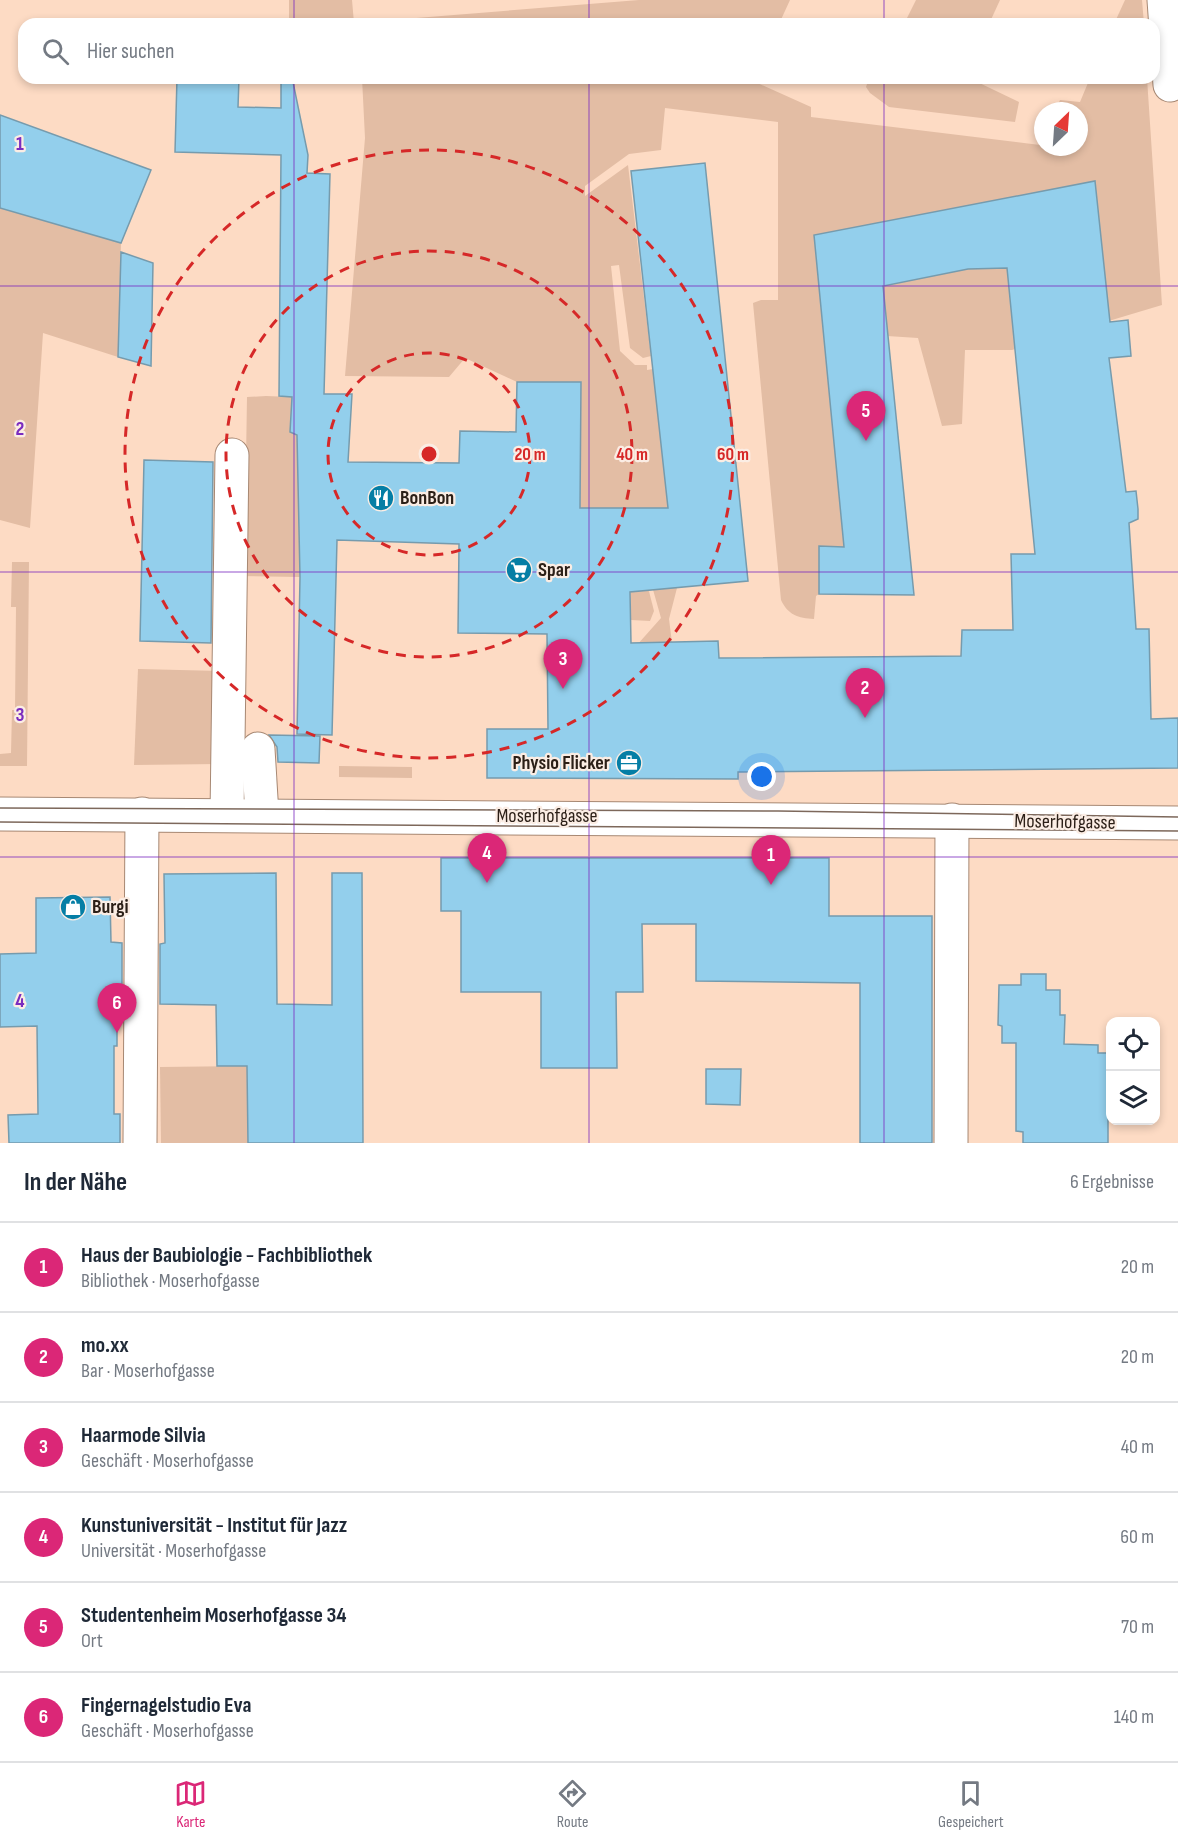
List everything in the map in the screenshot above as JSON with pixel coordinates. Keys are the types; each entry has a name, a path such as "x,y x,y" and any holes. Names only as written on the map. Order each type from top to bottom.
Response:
{"street":[{"path":"1164,0 1170,85"},
{"path":"227,815 232,455"},
{"path":"258,749 262,815"},
{"name":"Moserhofgasse","path":"0,814 1178,823"},
{"path":"140,1143 142,814"},
{"path":"951,1143 952,820"}],"shaded area":[{"path":"289,0 352,0 354,18 289,18"},
{"path":"639,0 790,0 782,18 416,18"},
{"path":"916,0 1000,0 992,18 907,18"},
{"path":"1125,0 1142,0 1144,18 1117,18"},
{"path":"362,84 760,84 811,107 811,117 1034,144 1034,156 1088,156 1088,102 1080,102 1088,84 1147,84 1162,305 1012,350 965,350 962,424 942,426 918,338 887,336 883,286 967,269 871,225 814,236 844,547 819,547 819,594 816,596 814,619 798,617 787,609 781,600 753,303 761,300 778,300 778,122 665,108 661,150 629,154 585,186 585,196 628,165 651,356 643,358 630,348 619,265 611,266 620,351 635,365 647,365 647,370 653,369 677,588 669,619 674,659 637,645 661,618 630,508 580,508 581,382 517,382 465,358 449,377 345,376 365,138"},
{"path":"867,84 982,84 1019,102 1015,122 889,107 870,93 866,87"},
{"path":"0,208 121,243 118,357 43,333 30,528 0,520"},
{"path":"247,397 292,397 290,432 299,435 300,577 238,576 246,460"},
{"path":"630,548 639,552 654,611 650,621 631,620"},
{"path":"12,562 29,562 27,766 0,766 0,754 11,753 12,710 15,710 16,607 11,607"},
{"path":"138,669 221,671 218,764 134,765"},
{"path":"339,766 412,767 412,778 339,777"},
{"path":"247,1066 248,1143 161,1143 160,1067"}],"building":[{"path":"177,84 239,84 238,107 281,108 281,84 293,84 308,155 307,173 330,174 324,394 352,394 348,462 459,463 460,431 516,432 517,382 581,382 580,508 668,508 631,171 705,163 748,581 630,592 631,643 718,641 719,658 961,656 962,630 1013,630 1011,554 1035,554 1007,268 968,269 883,286 914,595 819,594 819,546 844,547 814,235 1095,181 1110,322 1128,320 1131,356 1109,358 1126,492 1136,491 1138,509 1138,519 1129,523 1136,629 1149,629 1151,719 1178,718 1178,768 738,772 738,779 487,778 487,729 548,729 547,634 458,633 459,544 337,540 332,735 297,734 300,577 297,435 290,432 292,397 279,396 281,155 175,152"},
{"path":"0,115 151,170 121,243 0,208"},
{"path":"121,252 153,263 151,366 118,357"},
{"path":"144,460 213,462 211,643 140,641"},
{"path":"269,735 320,736 319,763 278,762 277,747"},
{"path":"441,858 829,858 829,916 932,916 932,1143 860,1143 860,983 696,981 696,924 642,924 643,992 616,992 617,1068 541,1068 541,992 461,992 461,911 441,911"},
{"path":"276,873 277,1004 332,1005 332,873 362,873 363,1143 248,1143 247,1066 217,1066 216,1005 160,1004 160,944 165,943 164,874"},
{"path":"110,897 111,942 122,943 122,1004 117,1004 117,1046 114,1046 114,1114 120,1114 120,1143 9,1143 8,1115 38,1114 37,1026 0,1027 0,954 36,953 36,898"},
{"path":"1021,974 1046,974 1046,990 1060,990 1060,1015 1065,1015 1064,1044 1098,1045 1098,1053 1106,1053 1108,1143 1023,1143 1023,1132 1016,1131 1016,1043 1002,1043 1002,1026 998,1025 999,985 1021,985"},
{"path":"706,1069 741,1069 740,1105 706,1104"}],"tram line":[{"path":"0,808 778,811 1178,817"},
{"path":"0,822 1178,831"}],"place":[{"name":"Studentenheim Moserhofgasse 34","path":"866,441"},
{"name":"BonBon","path":"381,498"},
{"name":"Spar","path":"519,570"},
{"name":"Haarmode Silvia","path":"563,689"},
{"name":"mo.xx","path":"865,718"},
{"name":"Physio Flicker","path":"629,763"},
{"name":"Kunstuniversität - Institut für Jazz","path":"487,883"},
{"name":"Haus der Baubiologie - Fachbibliothek","path":"771,885"},
{"name":"Burgi","path":"73,907"},
{"name":"Fingernagelstudio Eva","path":"117,1033"}]}
